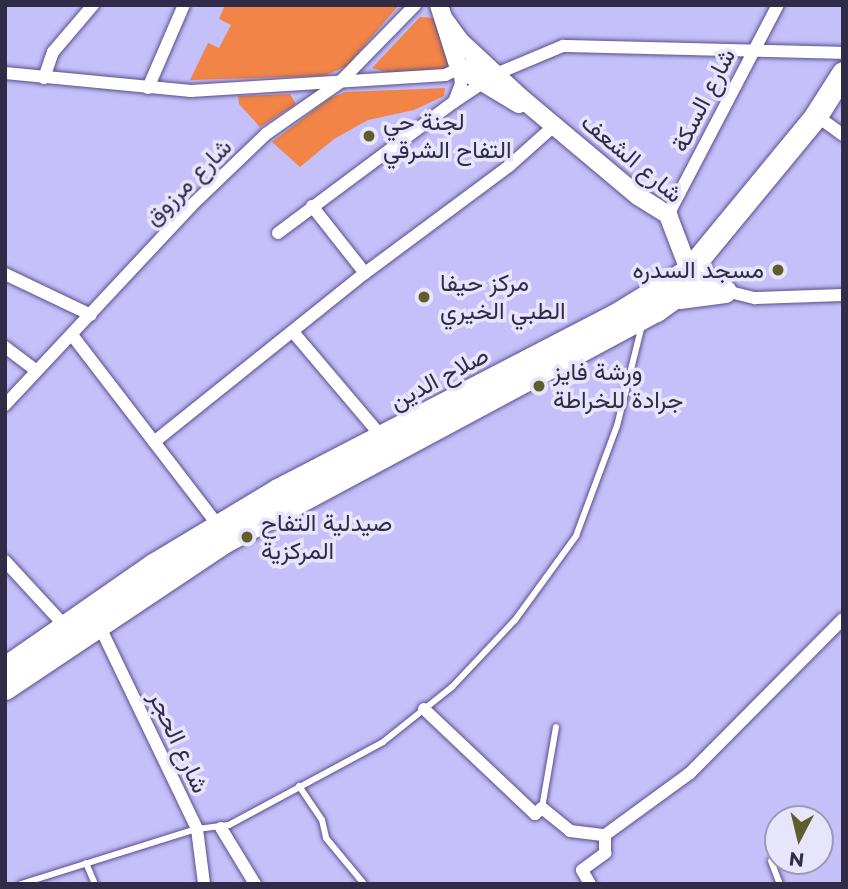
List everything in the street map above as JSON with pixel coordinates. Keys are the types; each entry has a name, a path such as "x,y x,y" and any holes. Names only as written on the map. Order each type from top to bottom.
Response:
{"highway":[{"name":"صلاح الدين","path":"5,688 97,623 392,439 695,274 815,117 843,73"},
{"name":"صلاح الدين","path":"5,668 218,525 645,316 672,299 760,211 834,129 843,99"},
{"path":"672,299 725,291"}],"street":[{"path":"44,78 53,52 93,5"},
{"path":"148,88 184,5"},
{"name":"شارع مرزوق","path":"5,405 191,206 266,134 339,83 415,5"},
{"name":"شارع السكة","path":"668,215 778,5"},
{"path":"444,10 489,80"},
{"path":"444,10 461,84 454,102"},
{"path":"278,233 454,102 489,80 563,46 669,51 754,48 843,53"},
{"path":"5,73 191,91 445,75 478,60"},
{"name":"شارع الشعف","path":"459,68 489,80 555,125 638,195 668,215 695,274"},
{"path":"154,442 365,273 509,166 555,125"},
{"path":"313,206 365,273"},
{"path":"5,274 90,315"},
{"path":"695,274 725,291 755,298 843,295"},
{"path":"293,332 392,439"},
{"path":"72,335 218,525"},
{"path":"5,347 36,370"},
{"path":"5,561 65,626"},
{"name":"شارع الحجر","path":"97,623 197,829 204,884"},
{"path":"424,709 535,814 542,808 570,831 605,835 690,773 840,626"},
{"path":"221,828 256,884"},
{"path":"590,884 582,870 606,853 605,835"}],"lane":[{"path":"21,884 197,829 221,828 383,742 452,687 515,620 576,536 617,426 645,316"},
{"path":"542,808 556,727"},
{"path":"299,786 322,820 326,838 363,884"},
{"path":"86,863 95,884"}],"shaded area":[{"path":"225,5 399,5 347,66 324,76 190,80 208,43 219,48 231,25 219,19"},
{"path":"420,17 435,18 449,64 444,70 395,74 372,68"},
{"path":"445,88 444,96 414,110 368,120 334,139 300,167 272,142 330,98 346,92"},
{"path":"290,94 296,104 260,127 239,104 238,96"}],"place":[{"name":"لجنة حي التفاح الشرقي","path":"369,136"},
{"name":"مسجد السدره","path":"778,270"},
{"name":"مركز حيفا الطبي الخيري","path":"424,297"},
{"name":"ورشة فايز جرادة للخراطة","path":"539,386"},
{"name":"صيدلية التفاح المركزية","path":"247,537"}]}
